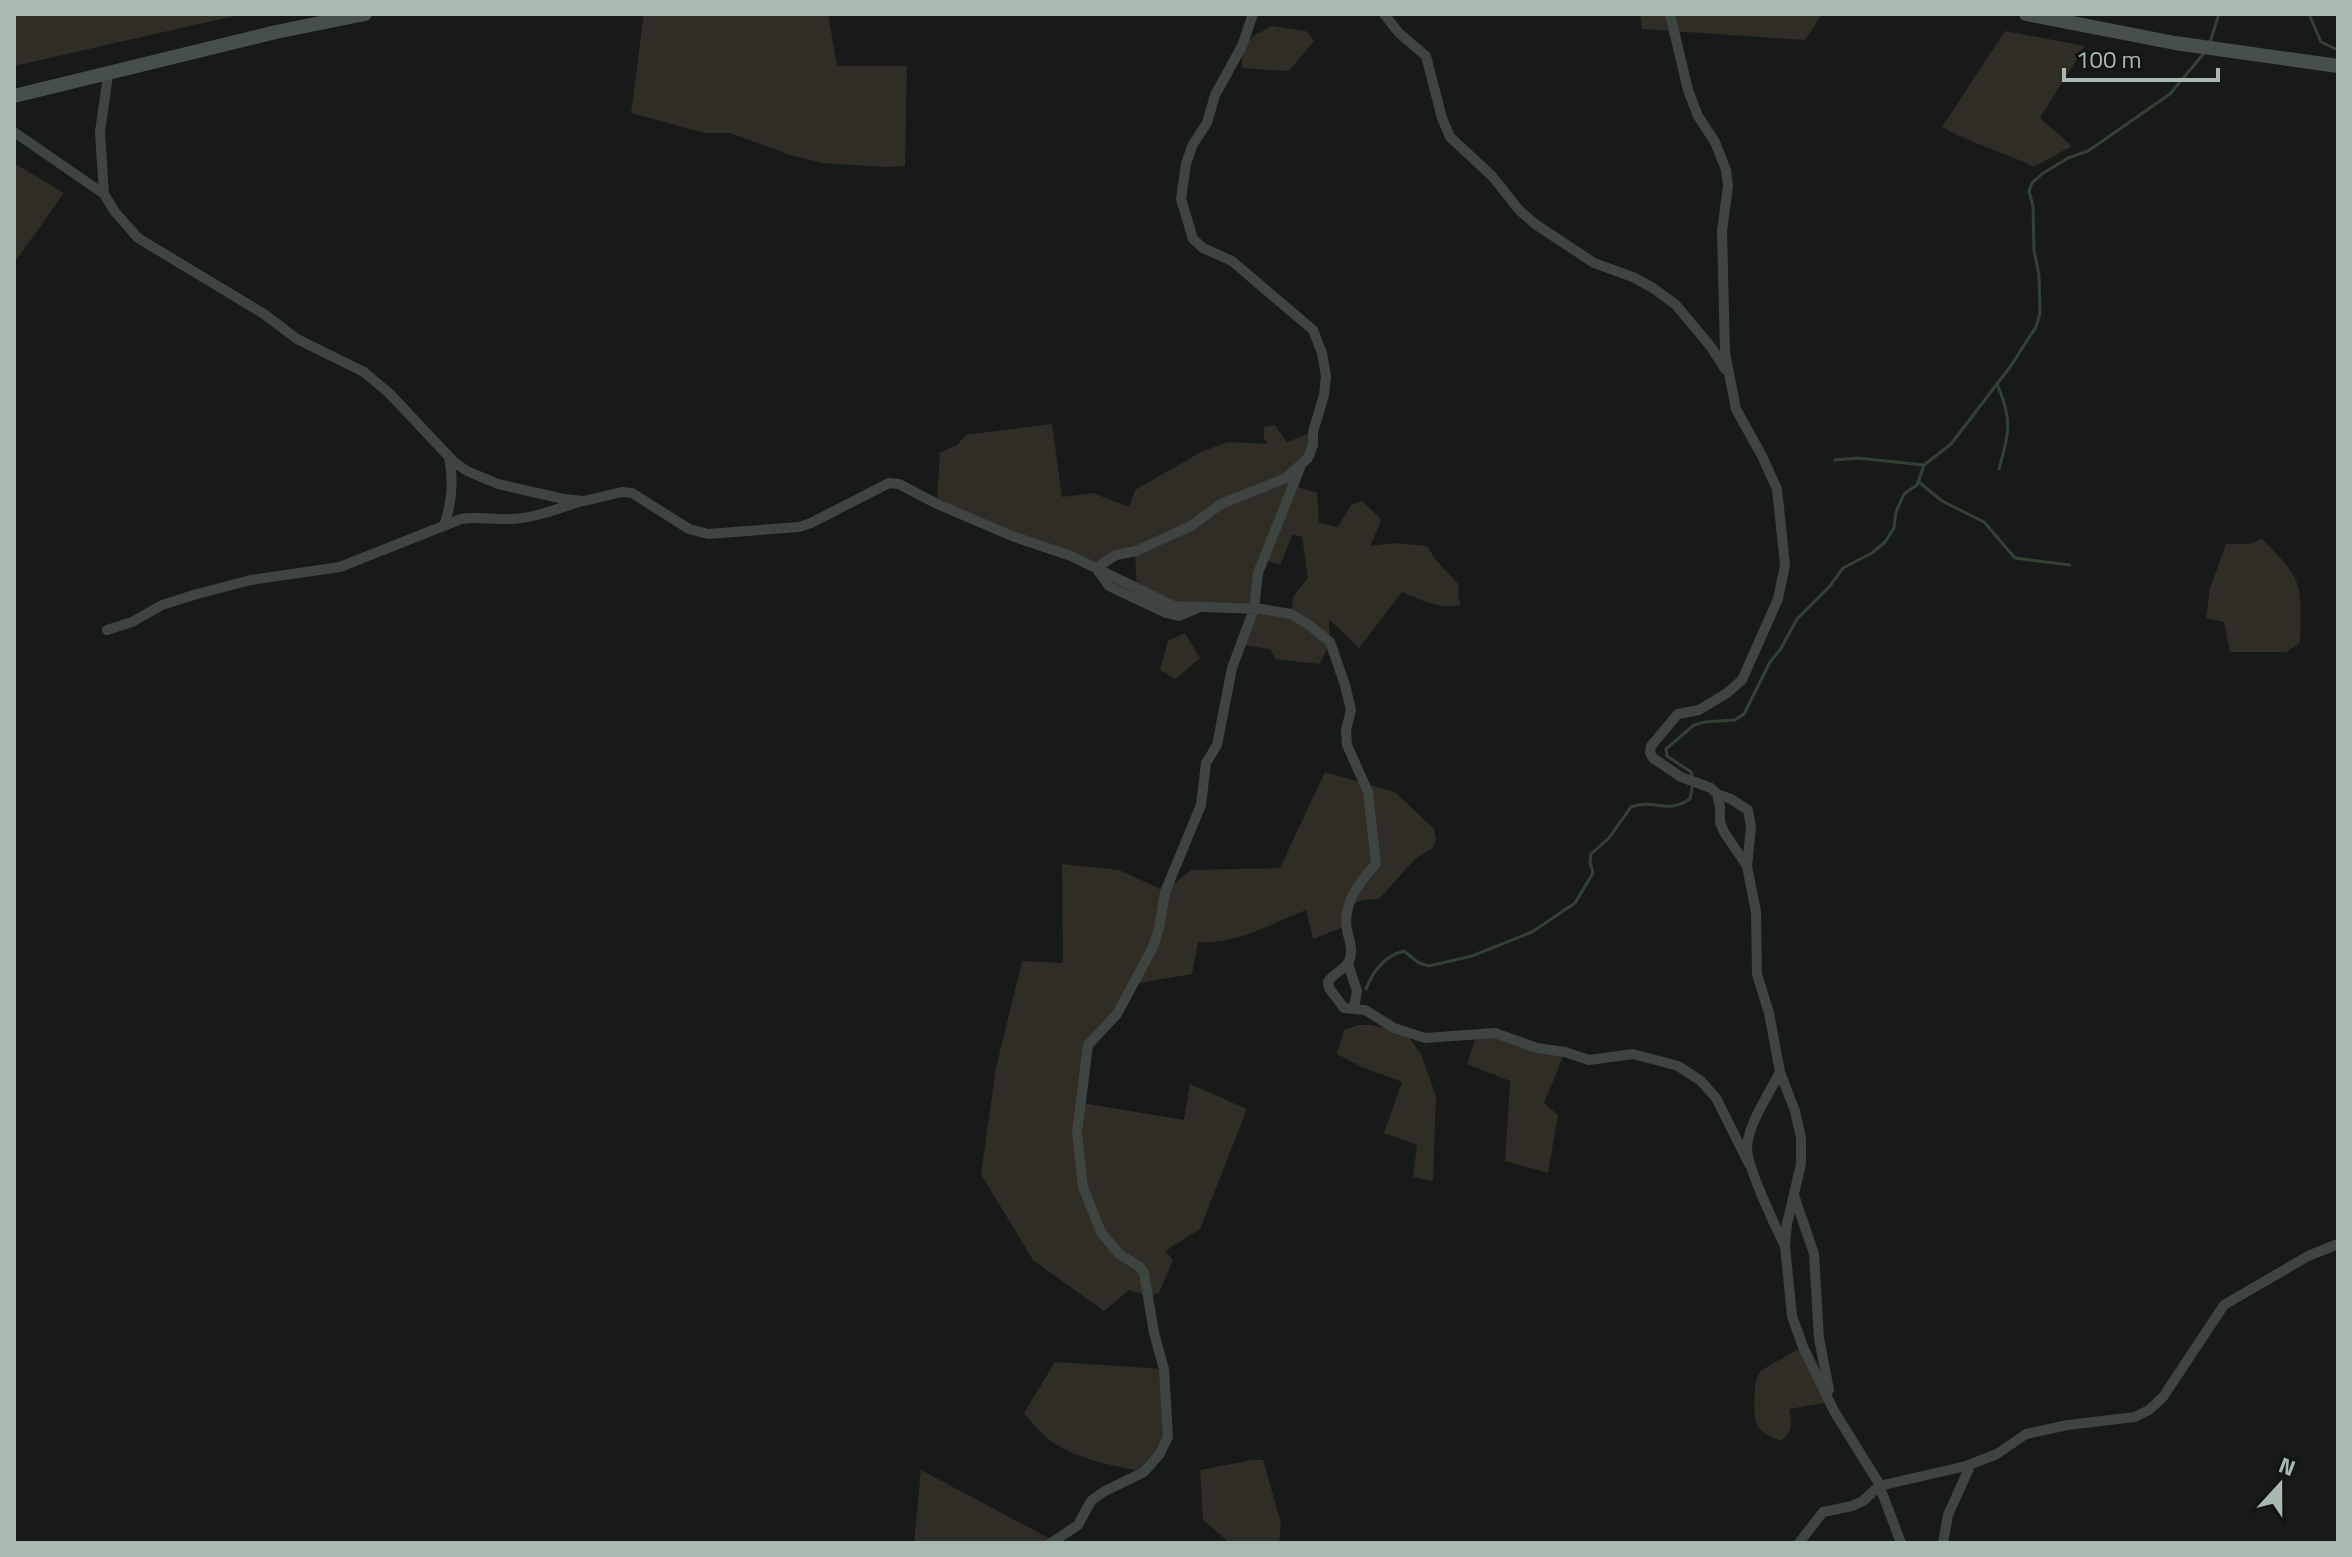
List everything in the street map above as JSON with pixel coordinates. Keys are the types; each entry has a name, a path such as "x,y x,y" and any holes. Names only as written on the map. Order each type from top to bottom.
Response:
{"main road":[{"path":"14,96 276,32 365,14"},
{"path":"2026,14 2207,48 2338,66"}],"street":[{"path":"1096,568 1116,555 1136,551 1191,526 1221,504 1286,478 1300,468 1313,445 1313,432 1325,386 1322,353 1313,330 1232,261 1203,248 1193,239 1181,199 1186,164 1193,144 1207,123 1215,95 1242,46 1253,14"},
{"path":"1384,14 1399,33 1426,56 1450,137 1492,176 1519,210 1594,263 1633,277 1676,305 1711,347 1728,375"},
{"path":"1670,14 1688,90 1726,170 1728,186 1722,231 1728,375 1736,409 1777,489 1785,565 1771,618 1742,680 1699,710 1678,714 1657,738 1650,753 1681,777 1711,788 1748,810 1751,827 1747,866 1756,912 1757,974 1769,1013 1780,1072 1795,1111 1801,1138 1801,1164 1785,1246 1792,1316 1803,1347 1834,1411 1879,1486 1901,1543"},
{"path":"104,194 100,132 108,75"},
{"path":"14,132 104,194 138,238 264,314 297,339 364,372 467,471 498,484 584,501"},
{"path":"444,526 452,479 449,457"},
{"path":"1051,1543 1078,1525 1091,1501 1144,1472 1159,1455 1168,1437 1164,1369 1154,1333 1144,1273 1139,1266 1119,1254 1101,1232 1083,1187 1078,1120 1088,1045 1117,1014 1156,939 1165,892 1201,805 1206,763 1217,745 1232,668 1254,609 1258,573 1300,468"},
{"path":"107,630 132,622 162,605 197,594 251,580 340,567 471,517 511,519 540,515 622,492 632,493 689,529 717,535 799,527 889,483 899,484 1012,536 1071,556 1174,606 1254,609 1291,614 1330,642 1351,710 1346,730 1347,745 1368,792 1376,864 1355,888 1346,926 1351,944 1348,964 1357,991 1354,1008"},
{"path":"1717,794 1724,832 1747,866"},
{"path":"1348,964 1332,975 1328,982 1344,1008 1365,1010 1394,1028 1425,1038 1495,1033 1537,1048 1589,1060 1633,1054 1678,1066 1701,1081 1716,1098 1785,1246"},
{"path":"1749,1164 1747,1147 1751,1131 1780,1072"},
{"path":"1794,1196 1814,1254 1819,1338 1834,1411"},
{"path":"1799,1543 1823,1512 1863,1501 1879,1486 1971,1464 1997,1454 2026,1434 2068,1425 2124,1419 2149,1410 2163,1397 2224,1305 2338,1237"},
{"path":"2308,1256 2338,1244"},
{"path":"1943,1543 1948,1515 1971,1464"}],"shaded area":[{"path":"14,14 243,14 14,66"},
{"path":"644,14 828,14 837,66 907,66 905,166 822,163 730,133 705,133 631,113"},
{"path":"1640,14 1822,14 1805,40 1642,29"},
{"path":"1272,26 1306,31 1314,41 1289,71 1242,68 1242,46"},
{"path":"2005,31 2085,46 2040,118 2072,146 2034,167 1942,127"},
{"path":"14,163 64,193 14,263"},
{"path":"1052,424 1062,497 1093,493 1129,507 1135,490 1201,452 1228,442 1268,444 1264,438 1264,427 1275,425 1287,442 1313,432 1315,458 1308,458 1294,486 1317,493 1319,523 1338,527 1351,505 1362,501 1380,518 1370,546 1395,543 1427,546 1459,585 1461,605 1438,605 1402,592 1359,648 1329,619 1330,642 1320,664 1276,659 1270,649 1241,645 1249,612 1190,607 1137,589 1135,551 1096,568 937,504 940,453 957,445 966,435","holes":["1293,534 1302,537 1308,578 1293,597 1292,612 1256,607 1260,573 1266,560 1280,565"]},
{"path":"2262,539 2286,565 2298,585 2300,643 2286,652 2230,652 2224,622 2206,618 2210,588 2226,544 2249,544"},
{"path":"1185,633 1200,658 1176,679 1160,670 1168,641"},
{"path":"1325,772 1395,792 1434,829 1436,840 1433,848 1415,859 1379,899 1362,900 1350,906 1346,926 1313,939 1306,910 1240,937 1198,942 1192,974 1134,984 1092,1038 1082,1103 1184,1120 1190,1084 1247,1109 1200,1229 1165,1251 1173,1260 1159,1293 1149,1296 1129,1290 1104,1311 1033,1260 981,1174 996,1068 1022,961 1063,963 1062,864 1119,870 1165,891 1191,870 1280,868"},
{"path":"1358,1025 1405,1032 1421,1054 1436,1096 1433,1181 1413,1177 1417,1145 1384,1133 1402,1082 1337,1054 1344,1030"},
{"path":"1495,1033 1565,1052 1544,1103 1558,1115 1548,1173 1505,1161 1510,1081 1467,1064 1476,1036"},
{"path":"1803,1347 1830,1402 1789,1409 1791,1426 1781,1441 1763,1432 1756,1422 1756,1382 1762,1370"},
{"path":"1055,1362 1164,1369 1168,1437 1144,1472 1068,1451 1046,1437 1024,1413"},
{"path":"1263,1460 1281,1523 1279,1543 1230,1543 1203,1520 1200,1470"},
{"path":"921,1470 1058,1543 914,1543"}],"waterway":[{"path":"2210,42 2219,14"},
{"path":"2309,14 2321,42 2338,50"},
{"path":"1692,776 1691,772 1667,756 1666,749 1694,725 1735,720 1744,714 1770,662 1797,619 1830,586 1843,568 1872,553 1885,542 1894,528 1896,512 1904,494 1917,485 1924,465 1951,444 2010,367 2036,327 2040,313 2039,275 2029,191 2032,183 2068,158 2088,151 2170,94 2205,52"},
{"path":"1997,384 2008,426 1999,469"},
{"path":"1835,460 1858,458 1923,465"},
{"path":"1919,482 1942,501 1984,522 2015,558 2070,565"},
{"path":"1366,989 1380,965 1397,953 1404,951 1419,963 1429,966 1472,956 1532,932 1575,903 1593,873 1591,854 1609,838 1631,807 1682,804 1690,799 1693,784"}]}
